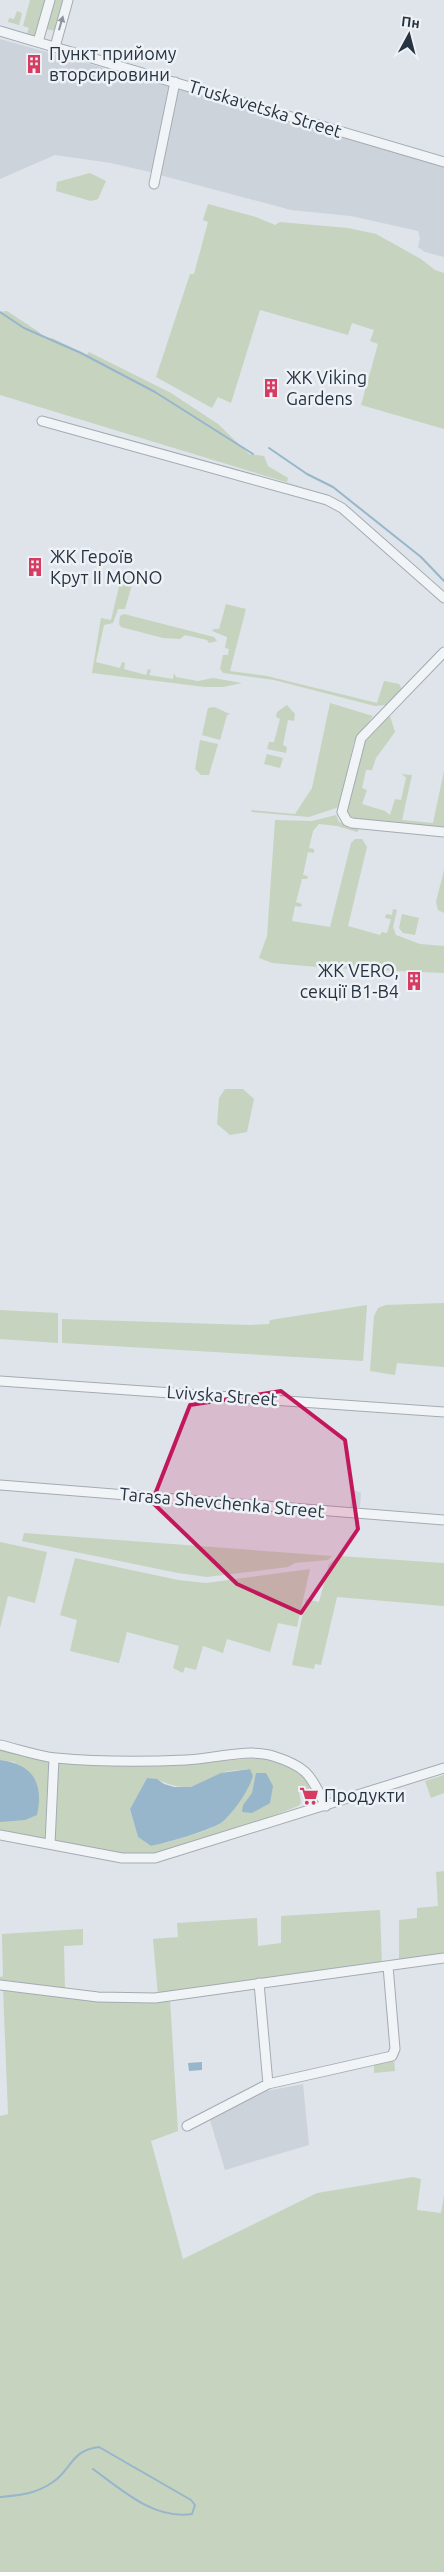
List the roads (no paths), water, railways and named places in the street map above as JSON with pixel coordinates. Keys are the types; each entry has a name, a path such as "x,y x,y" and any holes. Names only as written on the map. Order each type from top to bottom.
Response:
{"street":[{"path":"38,42 50,0"},
{"path":"55,47 68,0"},
{"name":"Truskavetska Street","path":"0,31 444,162"},
{"path":"154,184 175,82"},
{"path":"42,422 327,500 342,508 444,598"},
{"path":"444,652 361,738 342,812 347,821 352,823 444,832"},
{"name":"Lvivska Street","path":"0,1381 444,1412"},
{"name":"Tarasa Shevchenka Street","path":"0,1485 444,1520"},
{"path":"0,1745 54,1758 141,1761 270,1755 292,1763 310,1775 326,1806"},
{"path":"50,1844 54,1758"},
{"path":"0,1835 122,1858 155,1858 444,1768"},
{"path":"0,1985 98,1997 155,1998 444,1958"},
{"path":"187,2126 268,2084 392,2056 395,2049 388,1966"},
{"path":"259,1983 268,2084"}],"water":[{"path":"0,1760 21,1766 34,1777 39,1793 37,1815 25,1820 0,1822"},
{"path":"250,1769 253,1776 248,1788 235,1808 221,1823 176,1840 151,1846 138,1837 130,1809 147,1778 157,1779 164,1784 174,1787 191,1787 221,1773"},
{"path":"256,1773 266,1773 273,1786 270,1803 252,1813 242,1812 243,1805 252,1793"},
{"path":"202,2062 202,2070 189,2071 188,2063"}],"waterway":[{"path":"0,312 24,328 81,353 155,392 253,454"},
{"path":"269,448 307,474 333,487 421,557 444,581"},
{"path":"0,2497 28,2493 47,2486 59,2477 77,2456 90,2449 99,2447 191,2500 195,2505 192,2514 178,2515 152,2508 139,2502 93,2469"}],"place":[{"name":"Пункт прийому вторсировини","path":"34,64"},
{"name":"ЖК Viking Gardens","path":"271,388"},
{"name":"ЖК Героїв Крут ІІ MONO","path":"35,567"},
{"name":"ЖК VERO, секції В1-В4","path":"414,981"},
{"name":"Продукти","path":"309,1796"}]}
